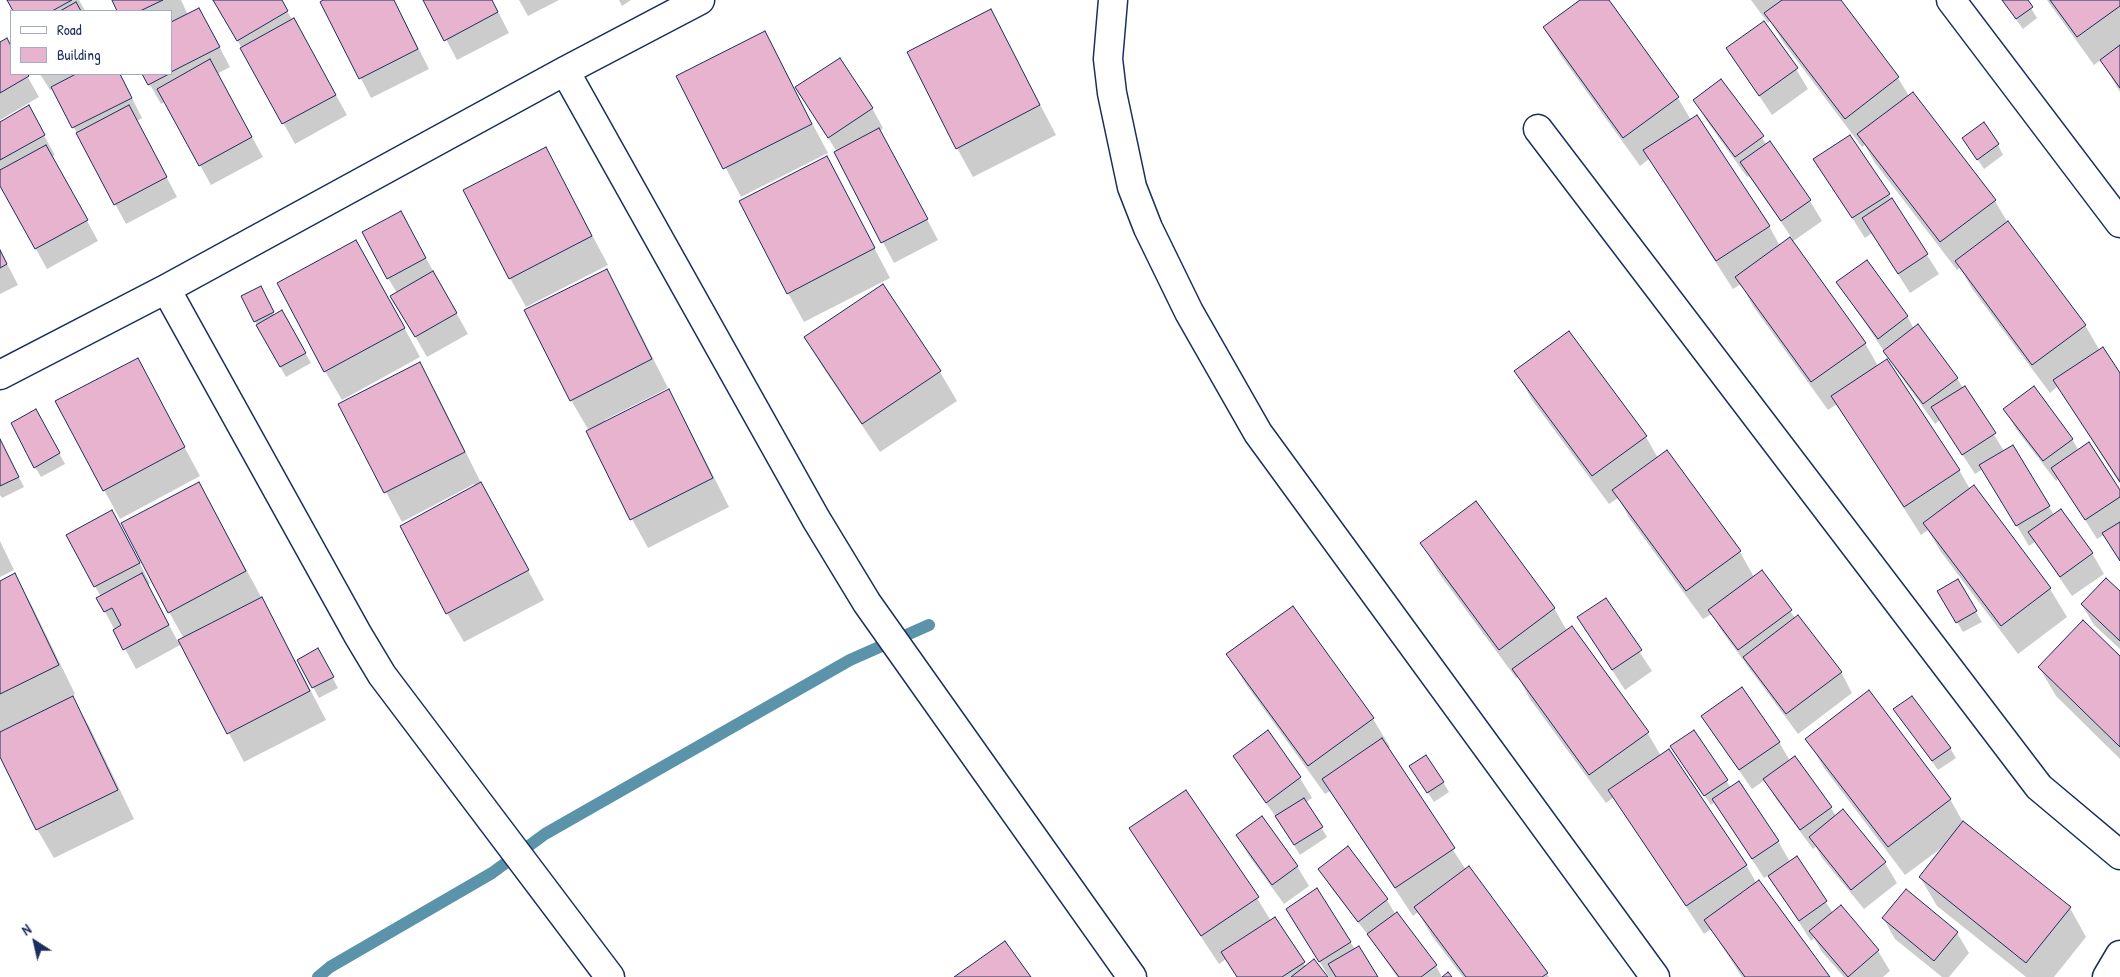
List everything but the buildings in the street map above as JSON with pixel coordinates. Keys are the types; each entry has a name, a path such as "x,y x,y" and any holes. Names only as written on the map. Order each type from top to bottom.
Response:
{"street":[{"path":"0,374 166,289 565,70 700,0"},
{"path":"1114,0 1108,59 1112,93 1132,187 1148,228 1189,312 1258,433 1655,977"},
{"path":"1951,0 2120,222"},
{"path":"565,70 816,519 867,603 1132,977"},
{"path":"1538,129 2039,787 2120,855"},
{"path":"166,289 382,675 610,977"},
{"path":"2107,977 2120,956"}],"waterway":[{"path":"318,977 330,967 492,873 545,834 850,660 929,625"}]}
